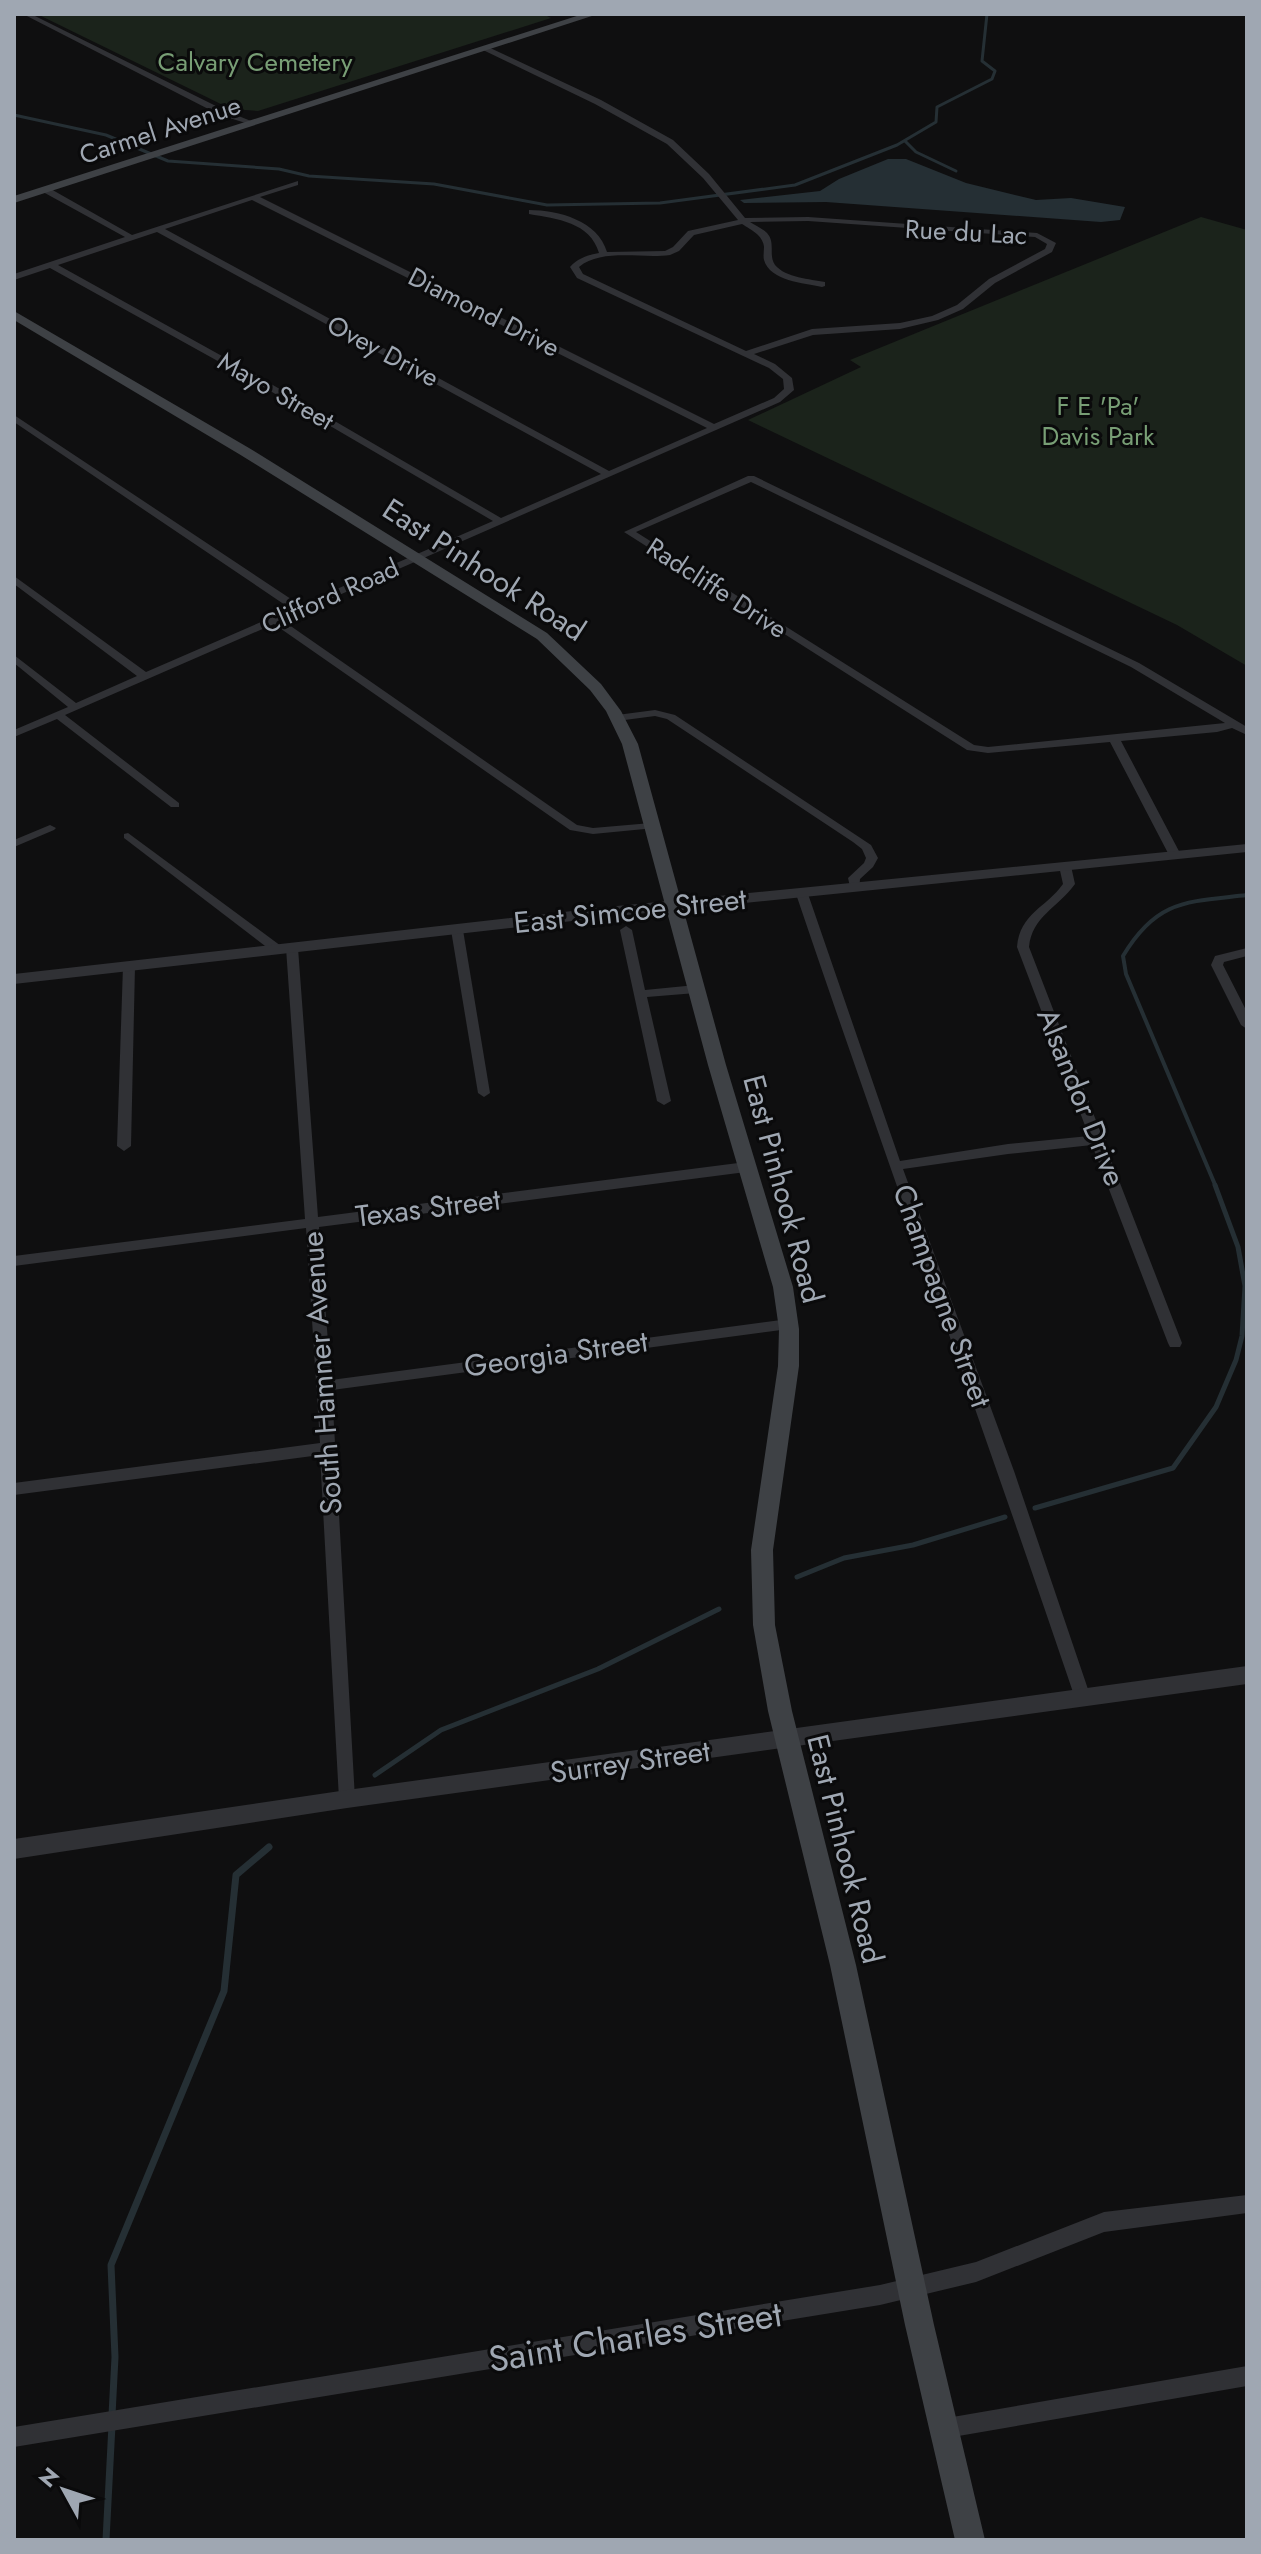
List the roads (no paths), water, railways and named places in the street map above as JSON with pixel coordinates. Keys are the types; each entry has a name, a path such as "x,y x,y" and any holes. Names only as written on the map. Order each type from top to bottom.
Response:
{"main road":[{"name":"Carmel Avenue","path":"14,200 593,14"},
{"name":"East Pinhook Road","path":"14,315 244,451 542,636 582,671 617,718 636,765 746,1167 774,1245 789,1324 790,1373 764,1519 759,1570 764,1626 787,1741 842,1959 914,2289 941,2429 970,2540"}],"street":[{"path":"26,14 223,113 252,123"},
{"path":"486,48 598,102 670,142 687,156 742,220 764,235 768,260 779,273 822,284"},
{"path":"14,277 295,183"},
{"path":"46,190 132,238"},
{"name":"Diamond Drive","path":"253,197 714,428"},
{"path":"532,212 584,226 600,240 604,255"},
{"name":"Rue du Lac","path":"748,353 812,332 900,326 935,318 971,300 992,281 1049,250 1052,243 1037,235 808,219 742,220 691,233 671,252 604,255 578,261 574,270 607,289 772,366 787,378 789,390 777,400"},
{"name":"Ovey Drive","path":"158,229 608,474"},
{"name":"Mayo Street","path":"51,265 246,373 500,521"},
{"name":"Clifford Road","path":"14,734 777,400"},
{"path":"14,418 298,609"},
{"name":"Radcliffe Drive","path":"1234,724 1217,729 983,750 964,746 629,532 751,478 1135,665 1234,724 1247,732"},
{"path":"14,579 145,677"},
{"path":"275,620 574,828 593,831 651,826"},
{"path":"14,658 75,707"},
{"path":"617,718 655,713 671,717 867,847 872,858 869,865 854,878 855,888"},
{"path":"58,715 175,805"},
{"path":"1114,739 1175,855"},
{"path":"14,844 50,828"},
{"path":"128,836 285,949"},
{"name":"East Simcoe Street","path":"14,979 673,906 1247,848"},
{"name":"Alsandor Drive","path":"1065,866 1069,884 1061,896 1031,919 1024,931 1023,947 1175,1343"},
{"name":"Champagne Street","path":"802,894 1083,1698"},
{"path":"457,930 484,1093"},
{"path":"626,930 664,1101"},
{"name":"South Hamner Avenue","path":"285,949 312,1222 324,1386 347,1799"},
{"path":"1247,952 1225,955 1217,965 1247,1025"},
{"path":"124,1146 129,966"},
{"path":"640,994 696,989"},
{"path":"895,1166 1008,1149 1099,1140"},
{"name":"Texas Street","path":"14,1261 746,1167"},
{"name":"Georgia Street","path":"324,1386 789,1324"},
{"path":"14,1489 327,1448"},
{"name":"Surrey Street","path":"14,1849 347,1799 787,1741 1247,1675"},
{"name":"Saint Charles Street","path":"14,2437 914,2289 976,2272 1104,2222 1247,2204"},
{"path":"941,2429 1247,2376"}],"waterway":[{"path":"14,115 106,135 168,161 279,169 309,176 434,184 547,205 660,203 795,185 897,145 936,122 937,107 992,79 995,71 982,61 987,14"},
{"path":"905,141 916,152 956,171"},
{"path":"1216,1187 1126,974 1123,956 1148,923 1161,913 1190,902 1247,895"},
{"path":"1035,1508 1173,1468 1216,1407 1236,1360 1242,1336 1245,1286 1238,1247 1215,1185"},
{"path":"797,1577 844,1558 913,1545 1005,1517"},
{"path":"375,1775 441,1730 598,1669 719,1609"},
{"path":"112,2415 115,2357 111,2265 224,1991 236,1875 269,1847"},
{"path":"106,2540 112,2425"}],"park label":[{"name":"Calvary Cemetery","path":"255,62"},
{"name":"F E 'Pa' Davis Park","path":"1098,421"}]}
